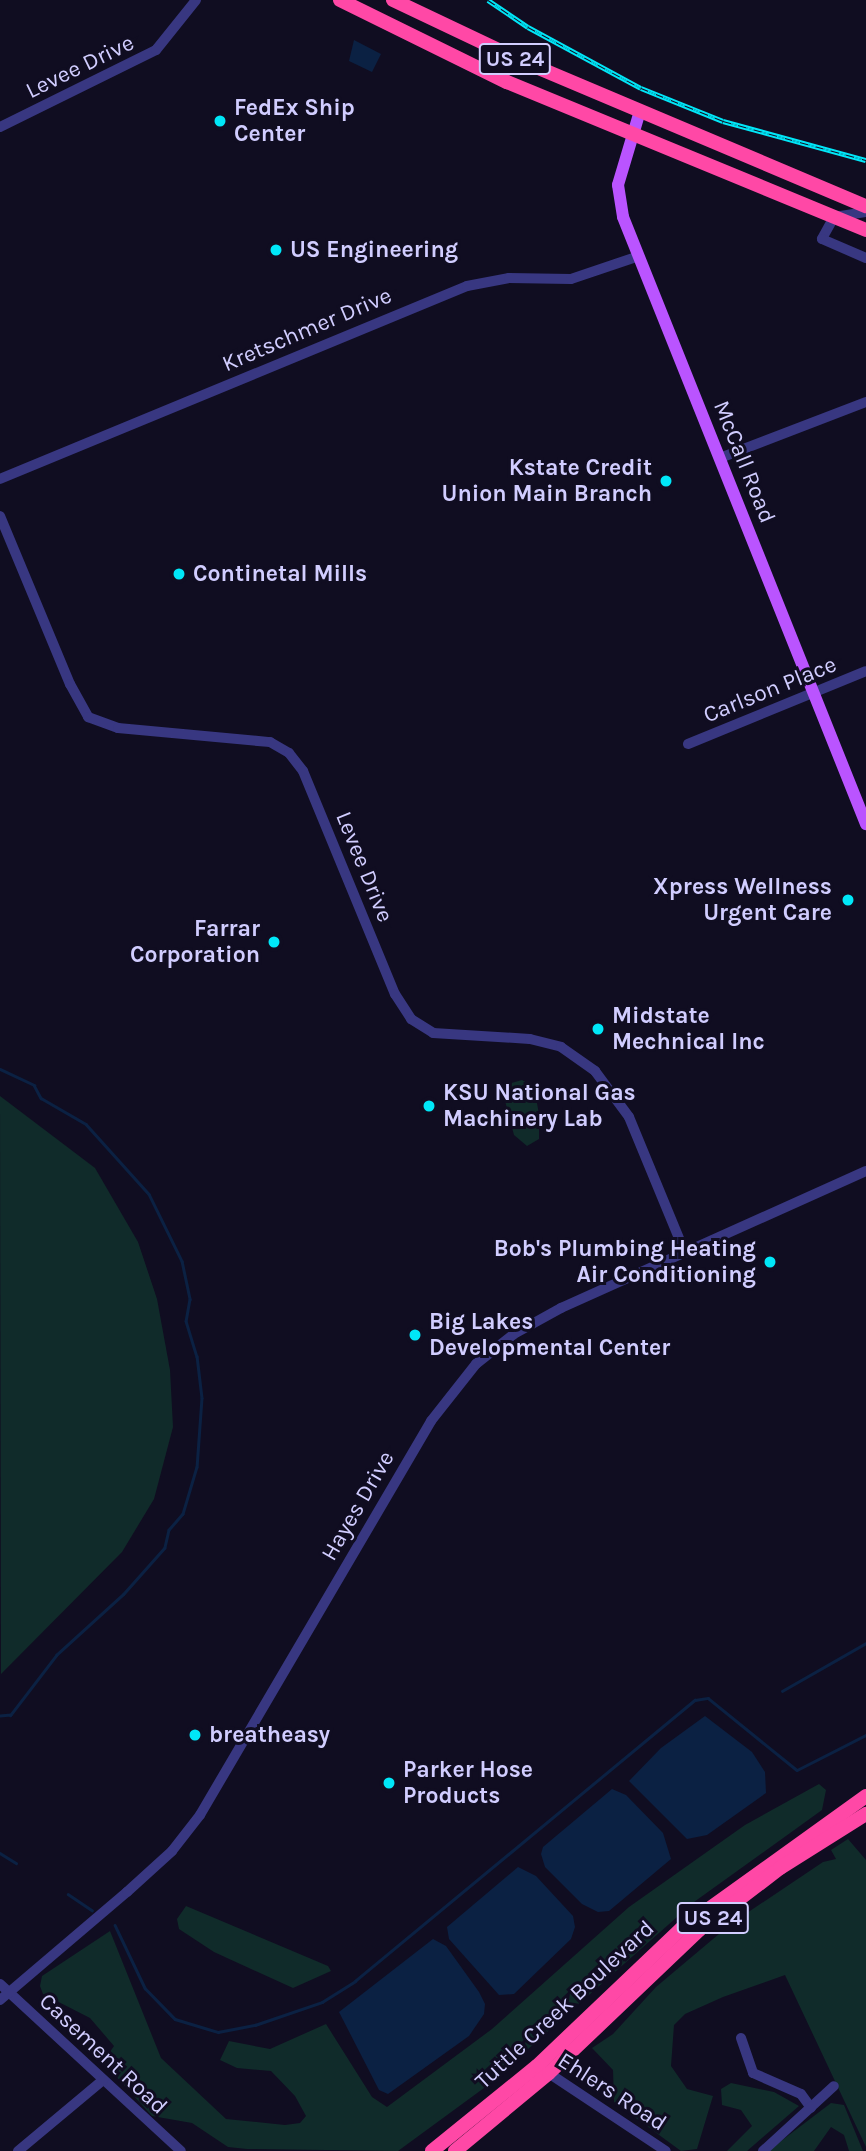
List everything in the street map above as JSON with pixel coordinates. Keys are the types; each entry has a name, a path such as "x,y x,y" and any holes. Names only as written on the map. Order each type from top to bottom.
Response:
{"highway":[{"name":"US 24","path":"340,0 507,82 866,230"},
{"name":"US 24","path":"393,0 460,34 866,206"},
{"name":"Tuttle Creek Boulevard","path":"432,2151 543,2070 681,1928 866,1796"},
{"name":"Tuttle Creek Boulevard","path":"455,2151 699,1930 780,1868 866,1814"}],"main road":[{"name":"McCall Road","path":"640,111 622,162 619,201 866,824"}],"street":[{"name":"Levee Drive","path":"0,127 156,50 196,0"},
{"path":"866,212 834,217 822,239 866,258"},
{"name":"Kretschmer Drive","path":"0,480 467,286 509,278 571,279 639,256"},
{"path":"720,458 866,402"},
{"name":"Levee Drive","path":"0,516 69,684 88,717 118,728 271,742 289,753 303,771 400,1006 411,1019 433,1032 530,1039 561,1047 595,1070 629,1117 685,1253"},
{"name":"Carlson Place","path":"688,744 866,671"},
{"name":"Hayes Drive","path":"4,1996 136,1884 201,1815 430,1421 476,1364 514,1335 561,1308 866,1171"},
{"name":"Casement Road","path":"0,1984 4,1996 103,2080 175,2149"},
{"path":"741,2038 753,2073 801,2094 811,2108"},
{"name":"Ehlers Road","path":"543,2070 666,2151"},
{"path":"18,2151 103,2080"},
{"path":"763,2151 834,2086"}],"green space":[{"path":"522,1080 534,1087 539,1114 539,1139 527,1146 514,1135 504,1097 508,1084"},
{"path":"0,1096 95,1168 138,1242 157,1299 170,1370 173,1427 154,1499 122,1552 1,1674"},
{"path":"819,1784 826,1790 822,1810 694,1902 484,2088 398,2151 228,2147 192,2123 152,2116 103,2062 114,2046 90,2018 43,1994 40,1986 42,1976 110,1931 161,2058 226,2119 285,2125 300,2123 306,2116 295,2096 271,2071 237,2068 220,2060 229,2041 270,2049 326,2024 372,2097 387,2107 492,2029 629,1907 745,1825"},
{"path":"848,1839 866,1860 866,2147 785,1975 685,2014 674,2025 671,2066 687,2089 713,2096 697,2149 681,2151 614,2102 613,2070 592,2048 613,2034 656,1987 732,1923 823,1862 836,1859 831,1850"},
{"path":"186,1906 328,1966 331,1971 293,1988 214,1952 179,1929 177,1919"},
{"path":"731,2083 774,2092 799,2106 747,2151 727,2151 752,2126 741,2110 722,2105 721,2089"},
{"path":"831,2103 844,2105 863,2151 849,2151 844,2135 831,2127 814,2151 768,2151"}],"water":[{"path":"354,40 381,54 372,72 349,61"},
{"path":"705,1716 752,1752 765,1772 766,1793 707,1835 687,1839 629,1781 661,1748"},
{"path":"612,1789 626,1795 663,1833 671,1859 609,1911 598,1912 582,1904 545,1867 541,1854 543,1847"},
{"path":"518,1867 536,1876 573,1916 575,1927 571,1939 514,1994 499,1995 449,1939 447,1927"},
{"path":"433,1939 446,1946 479,1992 485,2004 484,2014 469,2036 388,2094 379,2090 339,2012"}],"waterway":[{"path":"0,1069 34,1085 41,1098 86,1124 149,1194 182,1261 190,1299 186,1321 197,1356 202,1398 197,1467 183,1514 169,1530 165,1548 124,1594 57,1655 11,1715 0,1716"},
{"path":"782,1691 866,1643"},
{"path":"115,1925 145,1988 175,2019 218,2032 255,2025 322,2002 355,1981 695,1700 708,1698 797,1770 866,1735"},
{"path":"0,1853 16,1863"},
{"path":"68,1894 92,1910"}],"railway":[{"path":"488,0 528,27 641,88 723,121 866,160"}],"place":[{"name":"FedEx Ship Center","path":"220,121"},
{"name":"US Engineering","path":"276,250"},
{"name":"Kstate Credit Union Main Branch","path":"666,481"},
{"name":"Continetal Mills","path":"179,574"},
{"name":"Xpress Wellness Urgent Care","path":"848,900"},
{"name":"Farrar Corporation","path":"274,942"},
{"name":"Midstate Mechnical Inc","path":"598,1029"},
{"name":"KSU National Gas Machinery Lab","path":"429,1106"},
{"name":"Bob's Plumbing Heating Air Conditioning","path":"770,1262"},
{"name":"Big Lakes Developmental Center","path":"415,1335"},
{"name":"breatheasy","path":"195,1735"},
{"name":"Parker Hose Products","path":"389,1783"}]}
